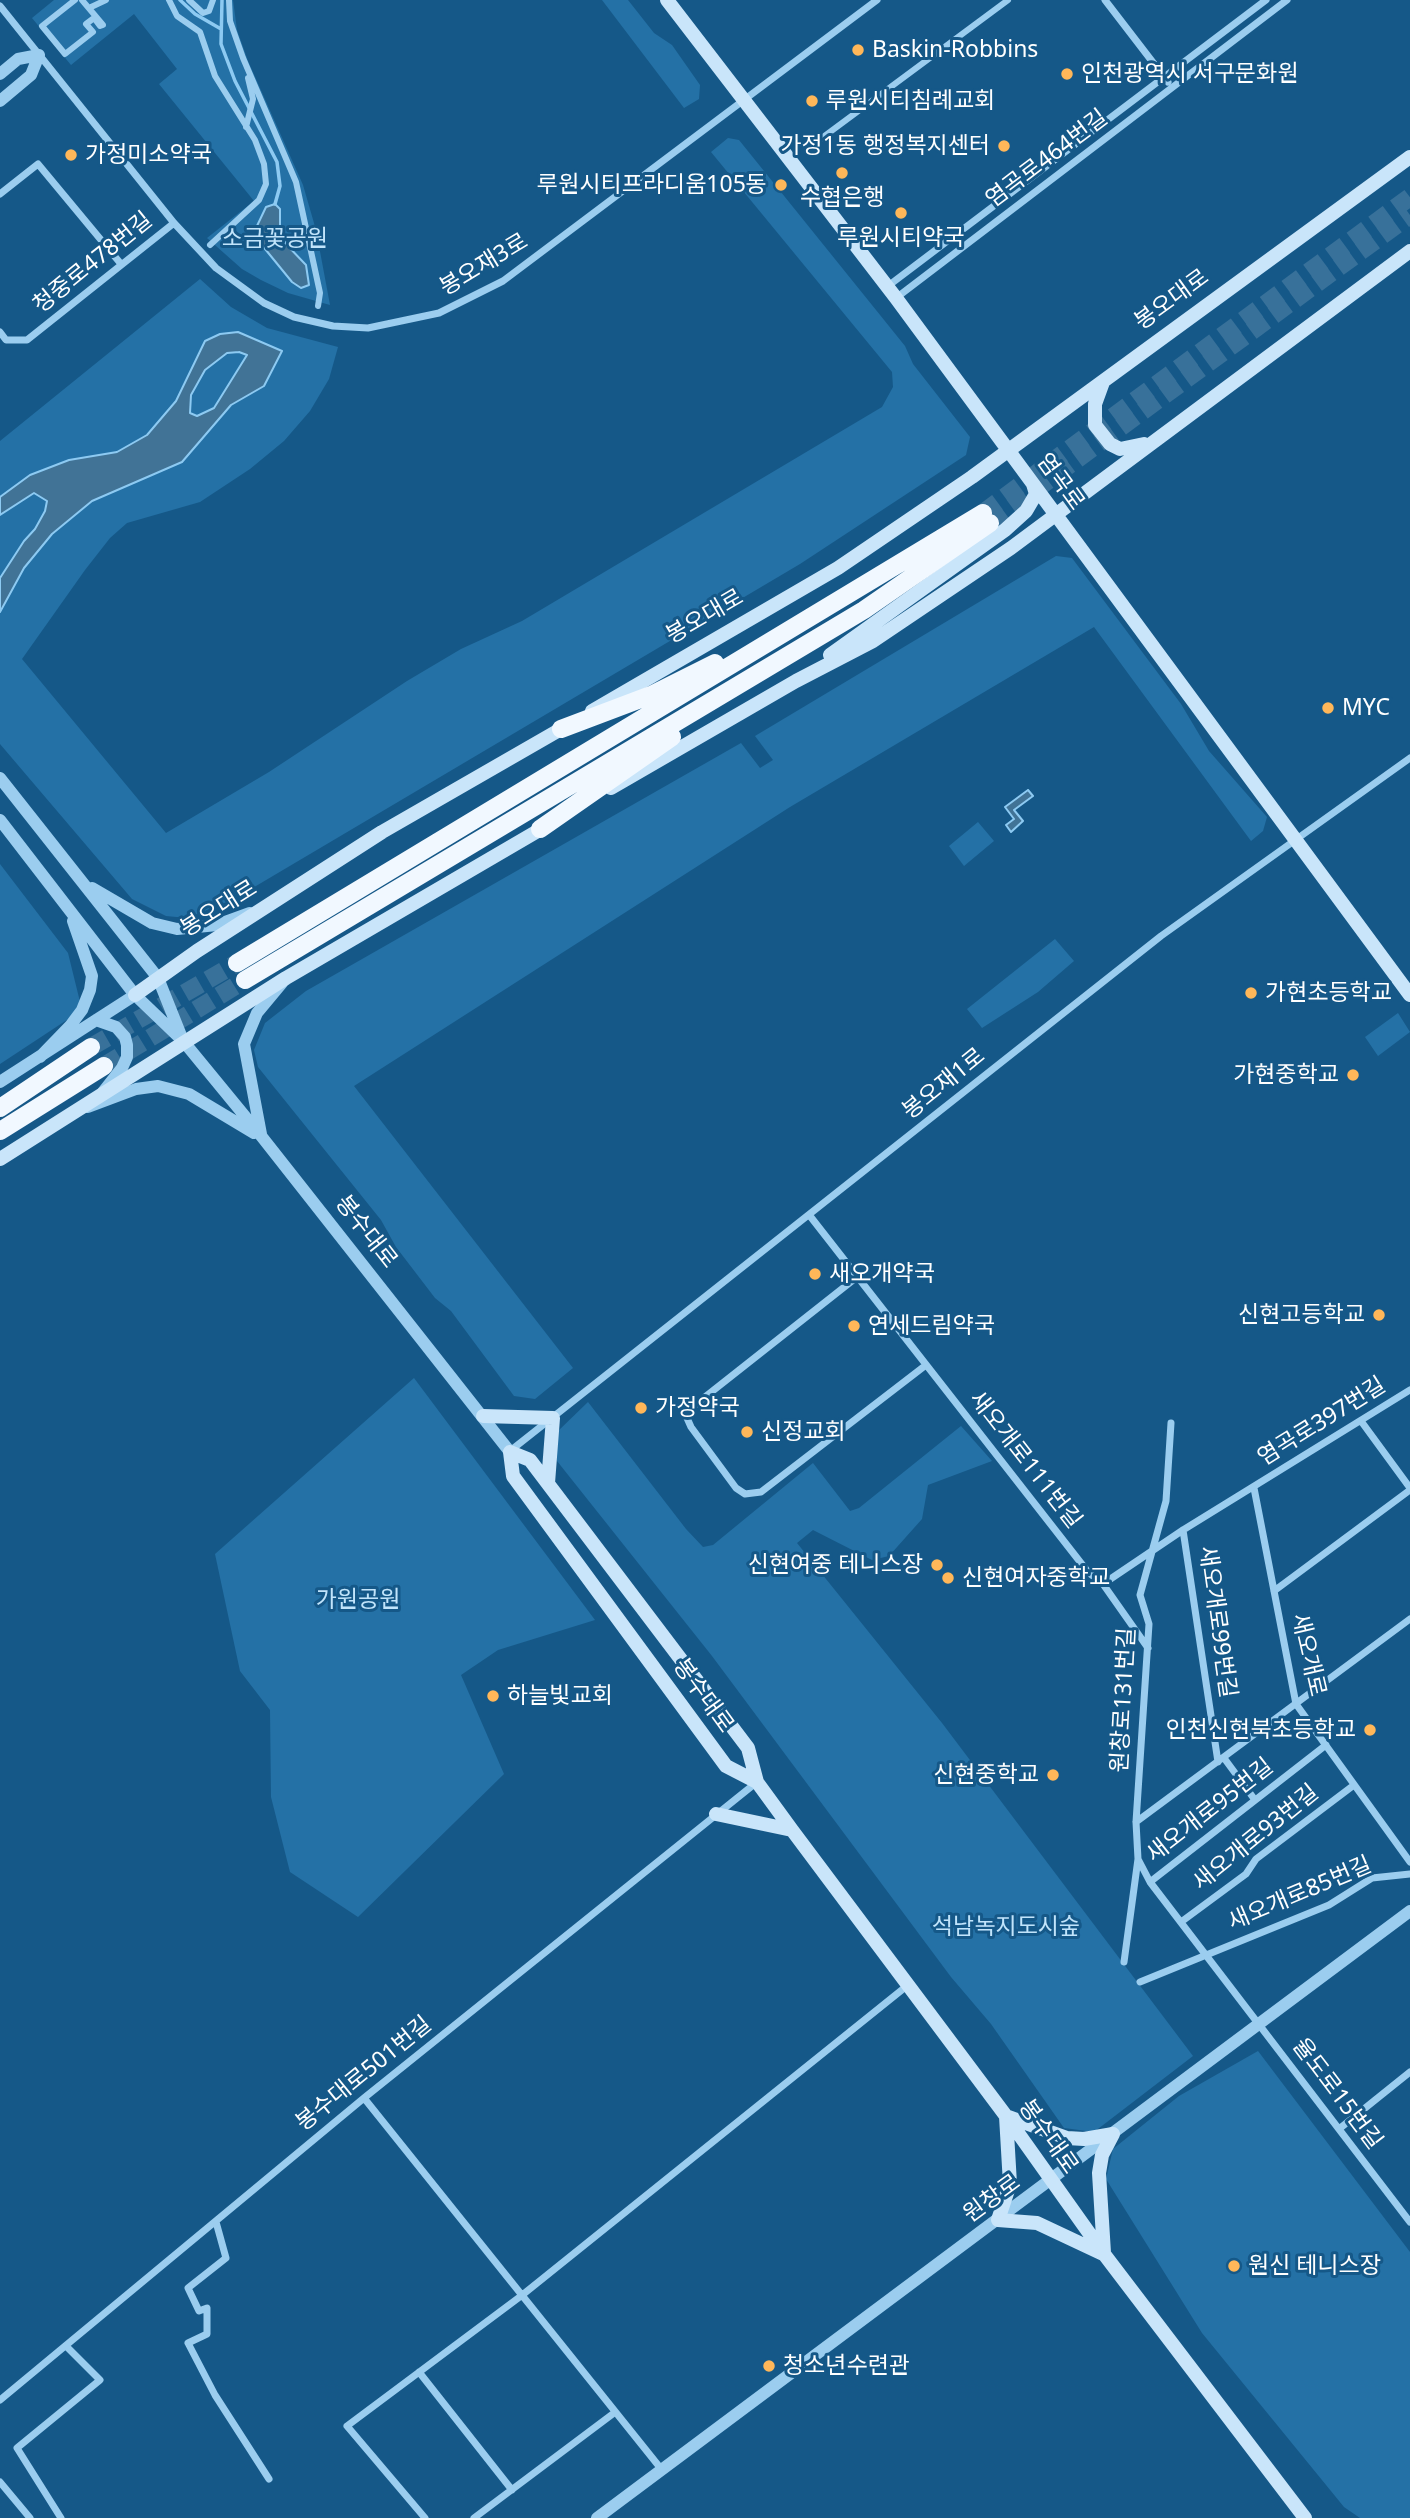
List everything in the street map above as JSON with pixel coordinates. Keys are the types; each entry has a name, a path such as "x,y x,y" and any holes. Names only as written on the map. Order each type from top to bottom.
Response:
{"highway":[{"path":"237,963 834,604 987,518 864,610 714,708 540,830"},
{"path":"561,729 651,695 834,604"},
{"path":"245,979 864,610"},
{"path":"0,1108 91,1047"},
{"path":"0,1131 104,1066"}],"main road":[{"name":"염곡로","path":"667,0 892,292 1410,995"},
{"name":"봉오대로","path":"135,995 382,832 838,568 1009,450 1410,156"},
{"path":"0,1159 286,978 796,681 873,641 1057,516 1156,439 1410,251"},
{"path":"1104,380 1093,415 1102,435 1110,444 1120,449 1132,449 1156,439"},
{"path":"796,681 1005,530 1026,511 1036,494 1033,483"},
{"path":"483,1416 553,1418 548,1483"},
{"name":"봉수대로","path":"757,1782 726,1766 513,1476 510,1452 530,1460 748,1748 757,1782 1006,2116 1104,2254 1305,2518"},
{"path":"716,1814 792,1830"},
{"path":"1006,2116 1067,2138 1084,2139 1113,2134 1102,2155 1099,2173 1104,2254 1037,2223 998,2220 1010,2184 1006,2116"}],"street":[{"path":"75,0 39,29 62,57 93,32 86,24 94,18 100,26 103,24 82,0"},
{"path":"89,8 106,0"},
{"path":"169,0 177,16 200,32 215,76 246,127 264,164 266,184 259,200 210,245"},
{"path":"189,0 203,13 209,11 213,0"},
{"path":"229,0 230,21 243,58 296,182 320,293 318,306"},
{"name":"봉오재3로","path":"0,6 174,223 200,253 233,282 264,303 294,317 324,325 368,328 414,321 459,306 503,281 877,0"},
{"path":"807,149 1008,0"},
{"path":"1105,0 1172,88"},
{"name":"염곡로464번길","path":"892,292 909,271 1266,0"},
{"name":"염곡로464번길","path":"892,292 918,281 1287,0"},
{"path":"0,74 18,60 39,55"},
{"path":"0,101 31,75 39,55"},
{"path":"243,58 253,99 246,127"},
{"path":"0,194 38,164 121,264"},
{"name":"청중로478번길","path":"0,332 6,340 27,340 174,223"},
{"path":"909,271 908,279 918,281"},
{"name":"봉오재1로","path":"510,1452 1150,944 1410,758"},
{"name":"봉수대로","path":"0,778 158,978 184,1042"},
{"name":"봉수대로","path":"0,820 135,995 184,1042 262,1137 510,1452"},
{"path":"84,884 152,923 177,929 217,925 273,904"},
{"path":"40,1057 76,1018 90,990 92,976 84,946 65,901"},
{"path":"262,1137 244,1044 257,1013 286,978"},
{"name":"봉오대로","path":"0,1082 135,995"},
{"path":"96,1020 116,1027 125,1037 127,1045 127,1057 122,1068 103,1092"},
{"path":"72,1113 135,1089 158,1086 189,1094 262,1137"},
{"name":"새오개로111번길","path":"810,1216 1088,1572 1103,1584 1148,1649"},
{"path":"857,1277 691,1408 687,1418 691,1427 736,1488 745,1493 761,1492 926,1365"},
{"name":"염곡로397번길","path":"1254,1488 1410,1390"},
{"path":"1360,1421 1410,1489"},
{"name":"원창로131번길","path":"1124,1962 1138,1858 1136,1822 1148,1649 1149,1624 1140,1595 1166,1501 1171,1423"},
{"path":"1103,1584 1183,1530 1254,1488"},
{"name":"새오개로","path":"1254,1488 1296,1704 1410,1862"},
{"name":"새오개로","path":"1274,1591 1410,1489"},
{"name":"새오개로99번길","path":"1183,1530 1221,1760"},
{"path":"1136,1822 1410,1619"},
{"name":"새오개로95번길","path":"1150,1882 1326,1745"},
{"path":"1221,1760 1255,1800"},
{"name":"봉수대로501번길","path":"0,2400 364,2098 757,1782"},
{"name":"새오개로93번길","path":"1181,1922 1246,1874 1256,1859 1354,1785"},
{"name":"원창로131번길","path":"1138,1858 1150,1882 1259,2024"},
{"name":"새오개로85번길","path":"1206,1955 1329,1905 1372,1878 1410,1874"},
{"name":"원창로","path":"597,2518 1410,1911"},
{"path":"1140,1982 1206,1955"},
{"path":"425,2518 347,2426 522,2296 908,1985"},
{"name":"율도로15번길","path":"1259,2024 1410,2222"},
{"path":"1339,2129 1410,2072"},
{"path":"364,2098 662,2470"},
{"path":"216,2222 226,2258 188,2288 199,2311 207,2308 208,2334 188,2343 215,2395 268,2479"},
{"path":"61,2518 17,2448 100,2380 66,2346"},
{"path":"419,2372 512,2490"},
{"path":"474,2518 614,2413"},
{"path":"0,2482 30,2518"}],"green space":[{"name":"소금꽃공원","path":"54,0 233,0 237,30 248,61 303,185 316,230 330,305 288,293 261,280 242,269 207,238 254,201 159,84 177,69 134,14 71,65 32,18"},
{"path":"602,0 628,0 654,33 672,45 700,85 699,99 684,108"},
{"path":"728,138 739,140 905,346 913,364 970,437 966,455 800,564 234,899 187,918 166,916 132,899 0,744 0,441 200,279 231,307 267,328 338,347 329,379 310,411 284,441 250,469 200,502 127,523 110,538 85,570 22,659 166,833 269,772 407,681 461,649 522,621 882,407 893,387 892,372 711,152"},
{"path":"1056,556 1072,558 1181,704 1209,751 1267,817 1263,831 1251,841 1094,627 790,807 354,1086 573,1368 535,1399 514,1396 451,1311 435,1298 396,1247 381,1220 258,1067 254,1050 265,1023 306,991 741,743 760,768 773,760 755,736"},
{"path":"978,822 994,841 964,866 949,846"},
{"path":"0,864 68,953 82,1010 0,1064"},
{"path":"1055,939 1074,961 1038,992 982,1028 967,1009"},
{"path":"1398,1013 1410,1032 1378,1056 1365,1037"},
{"name":"가원공원","path":"414,1378 595,1620 498,1650 461,1675 504,1774 358,1917 290,1872 271,1797 270,1710 240,1671 215,1554"},
{"name":"석남녹지도시숲","path":"588,1402 686,1529 703,1547 713,1545 813,1463 850,1511 859,1508 961,1426 992,1461 928,1485 922,1519 889,1556 872,1560 813,1530 797,1543 942,1723 1193,2056 1094,2132 1064,2128 991,2024 951,1977 712,1656 557,1461 554,1448 556,1433"},
{"path":"1258,2051 1410,2252 1410,2518 1360,2518 1344,2507 1202,2333 1106,2179 1113,2149 1179,2096"}],"shaded area":[{"path":"275,204 280,209 280,227 285,243 306,265 309,285 301,288 292,282 261,244 256,228 266,207"},
{"path":"238,332 282,351 264,386 231,405 182,462 92,501 52,534 24,568 0,612 0,578 35,529 45,511 47,501 34,493 0,515 0,497 30,475 69,460 117,452 147,435 176,401 205,341 220,334","holes":["239,352 247,355 214,408 197,416 190,413 191,395 205,370 227,353"]},
{"path":"1028,790 1033,796 1014,810 1023,821 1011,832 1006,825 1014,819 1005,807"}],"waterway":[{"path":"180,0 195,14 221,29"},
{"path":"222,0 221,44 235,81 277,162 280,186 275,204"}],"tunnel":[{"path":"983,513 1410,197"},
{"path":"990,523 1410,215"},
{"path":"91,1047 237,963"},
{"path":"104,1066 245,980"}],"place":[{"name":"Baskin-Robbins","path":"858,50"},
{"name":"인천광역시 서구문화원","path":"1067,74"},
{"name":"루원시티침례교회","path":"812,101"},
{"name":"가정1동 행정복지센터","path":"1004,146"},
{"name":"가정미소약국","path":"71,155"},
{"name":"수협은행","path":"842,173"},
{"name":"루원시티프라디움105동","path":"781,185"},
{"name":"루원시티약국","path":"901,213"},
{"name":"MYC","path":"1328,708"},
{"name":"가현초등학교","path":"1251,993"},
{"name":"가현중학교","path":"1353,1075"},
{"name":"새오개약국","path":"815,1274"},
{"name":"신현고등학교","path":"1379,1315"},
{"name":"연세드림약국","path":"854,1326"},
{"name":"가정약국","path":"641,1408"},
{"name":"신정교회","path":"747,1432"},
{"name":"신현여중 테니스장","path":"937,1565"},
{"name":"신현여자중학교","path":"948,1578"},
{"name":"하늘빛교회","path":"493,1696"},
{"name":"인천신현북초등학교","path":"1370,1730"},
{"name":"신현중학교","path":"1053,1775"},
{"name":"원신 테니스장","path":"1234,2266"},
{"name":"청소년수련관","path":"769,2366"}]}
